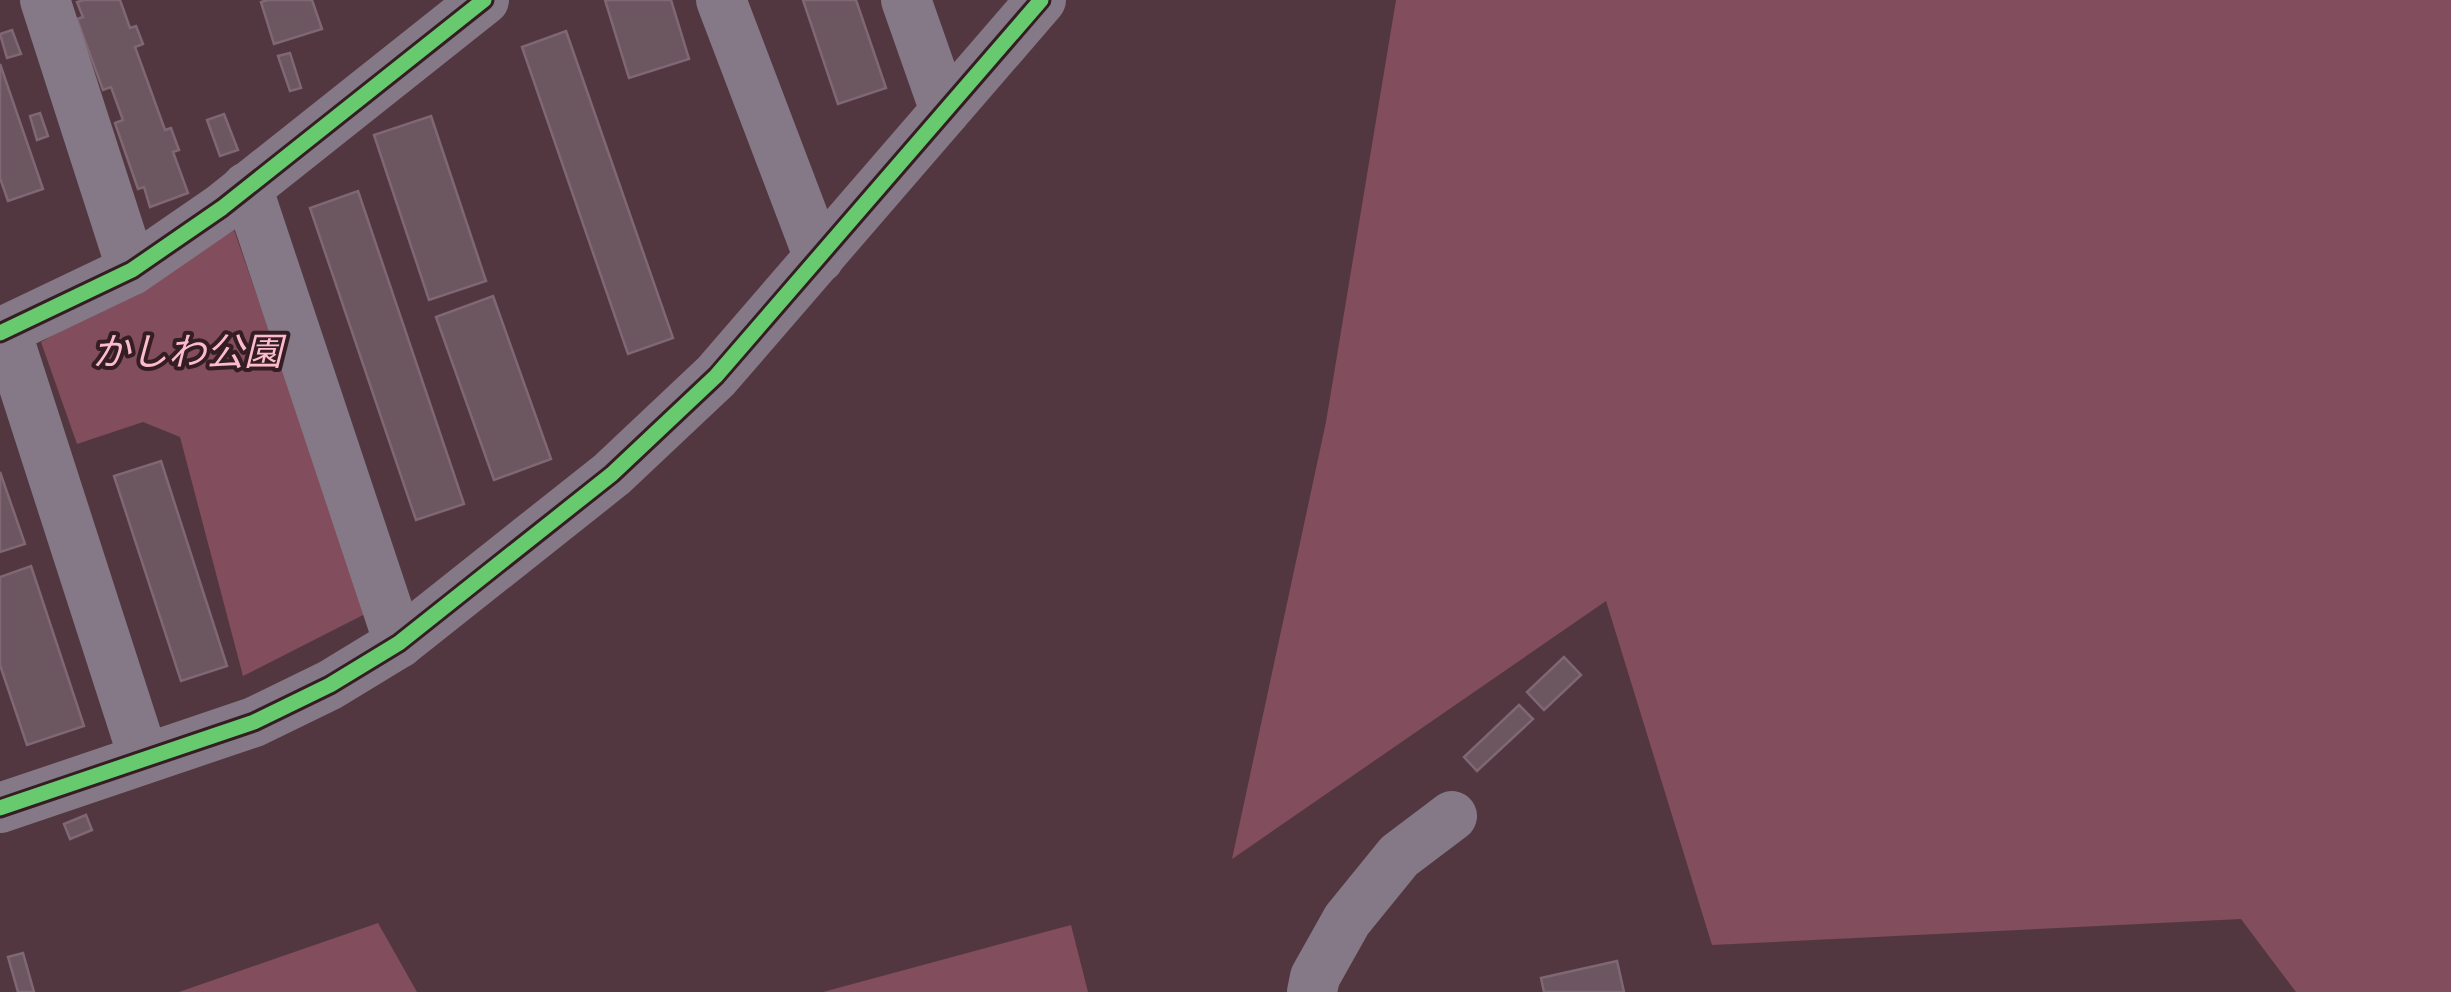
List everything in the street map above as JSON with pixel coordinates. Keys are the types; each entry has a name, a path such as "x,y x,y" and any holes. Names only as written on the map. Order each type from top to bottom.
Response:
{"street":[{"path":"45,0 132,270"},
{"path":"144,759 3,332 132,270 247,188 484,0"},
{"path":"721,0 819,258"},
{"path":"906,0 945,112"},
{"path":"2,801 254,722 330,685 400,643 612,474 716,376 1041,0"},
{"path":"247,188 400,643"},
{"path":"1312,992 1315,977 1346,920 1399,856 1452,816"}],"green space":[{"path":"1396,0 2451,0 2451,992 2296,992 2241,919 1712,945 1606,601 1232,859 1326,422"},
{"name":"かしわ公園","path":"234,230 367,613 243,676 180,437 143,422 77,444 41,342"},
{"path":"378,923 417,992 179,992"},
{"path":"1071,925 1088,992 823,992"}],"building":[{"path":"120,0 130,28 136,26 143,44 135,47 165,130 171,128 179,150 173,152 188,193 150,207 144,187 138,189 115,123 123,120 111,87 103,90 77,19 83,17 77,2"},
{"path":"312,0 322,29 274,44 261,2"},
{"path":"605,0 671,0 689,59 629,78"},
{"path":"803,0 856,0 886,88 838,104"},
{"path":"12,30 21,54 7,58 0,34"},
{"path":"566,31 673,338 628,354 522,47"},
{"path":"290,53 301,88 290,91 278,56"},
{"path":"0,64 43,189 8,201 0,178"},
{"path":"40,113 48,136 37,140 30,116"},
{"path":"224,114 238,150 220,156 207,120"},
{"path":"431,116 486,281 429,300 374,135"},
{"path":"358,191 464,504 416,520 310,208"},
{"path":"493,296 551,459 494,480 436,317"},
{"path":"161,461 227,666 181,681 114,476"},
{"path":"0,472 25,544 0,552"},
{"path":"31,566 84,726 27,745 0,665 0,577"},
{"path":"1564,657 1581,675 1544,710 1527,692"},
{"path":"1519,705 1533,719 1477,771 1464,757"},
{"path":"86,815 92,830 70,839 64,824"},
{"path":"23,953 34,992 18,992 8,957"},
{"path":"1617,961 1624,992 1544,992 1541,978"}],"cycle path":[{"path":"0,333 132,270 222,208 484,0"},
{"path":"0,808 254,722 330,685 399,643 612,474 716,376 1041,0"}]}
